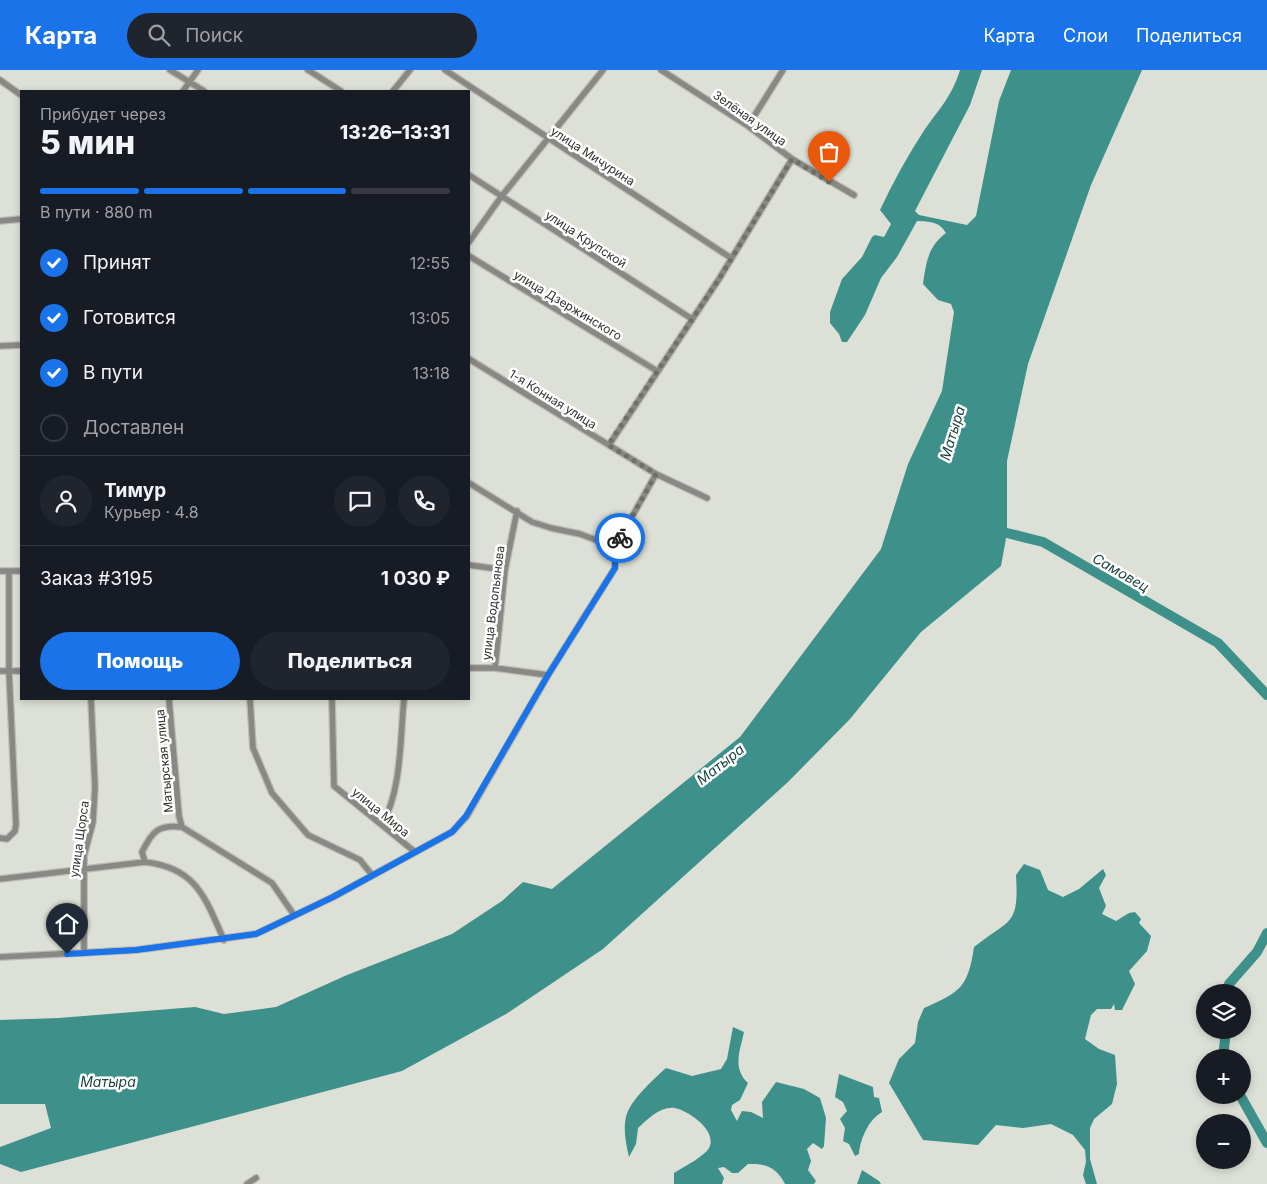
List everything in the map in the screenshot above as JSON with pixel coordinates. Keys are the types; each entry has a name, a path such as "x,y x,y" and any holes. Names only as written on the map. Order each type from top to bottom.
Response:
{"street":[{"path":"170,70 202,90"},
{"path":"184,90 198,70"},
{"path":"308,70 339,90"},
{"path":"394,90 410,70"},
{"name":"улица Мичурина","path":"445,70 548,140 730,258"},
{"path":"470,241 501,197 603,70"},
{"name":"Зелёная улица","path":"661,70 748,126 792,159 854,195"},
{"path":"748,126 783,70"},
{"path":"0,80 20,94"},
{"path":"608,445 692,319 792,159"},
{"name":"улица Крупской","path":"470,176 692,319"},
{"path":"0,221 20,219"},
{"name":"улица Дзержинского","path":"470,257 657,371"},
{"path":"0,346 20,345"},
{"name":"1-я Конная улица","path":"470,360 656,474 707,498"},
{"path":"0,957 136,950 224,940 256,934 372,876 452,832 466,816 548,675 615,568 615,547 656,474"},
{"path":"470,484 532,522 580,534 615,547"},
{"name":"улица Водопьянова","path":"495,668 505,570 517,511"},
{"path":"470,565 505,570"},
{"path":"0,571 20,570"},
{"path":"0,838 7,839 15,831 16,824 9,671 9,571"},
{"path":"470,668 495,668 548,675"},
{"path":"0,671 20,671"},
{"name":"улица Щорса","path":"84,953 82,888 86,870 84,856 93,822 95,787 91,700"},
{"name":"Матырская улица","path":"169,700 179,816 182,827 272,883 294,915"},
{"path":"250,700 253,748 272,793 308,835 360,860 372,876"},
{"name":"улица Мира","path":"332,700 334,786 357,807 415,852"},
{"path":"382,825 387,815 397,773 404,700"},
{"path":"145,862 142,852 151,835 167,825 182,827"},
{"path":"0,879 145,862 159,864 186,876 202,892 224,940"},
{"path":"247,1184 256,1178"}],"water":[{"name":"Матыра","path":"960,70 982,70 970,105 915,211 919,215 967,225 976,216 999,101 1011,70 1142,70 1091,185 1028,364 1007,461 1007,533 1001,566 921,632 850,719 788,782 603,949 506,1014 402,1071 21,1172 0,1164 0,1147 51,1128 45,1104 0,1104 0,1020 59,1018 195,1007 224,1014 276,1007 347,975 452,934 502,901 523,882 552,889 740,737 881,549 908,464 942,391 954,312 951,304 938,300 923,284 927,262 932,249 946,233 940,226 934,223 917,221 897,257 881,278 865,315 847,342 842,342 839,334 830,323 830,312 842,279 862,257 872,237 875,235 884,237 891,224 880,210 895,179 925,129 949,95"},
{"path":"1024,864 1040,870 1048,890 1063,897 1079,889 1103,869 1106,875 1099,888 1106,906 1102,914 1116,921 1129,913 1135,912 1141,919 1139,923 1151,936 1147,951 1129,971 1135,984 1122,1010 1115,1010 1114,1004 1111,1009 1097,1009 1091,1015 1085,1039 1099,1049 1115,1055 1117,1084 1112,1104 1094,1119 1090,1128 1090,1159 1097,1184 1086,1184 1083,1175 1086,1162 1085,1150 1073,1135 1051,1124 1023,1128 996,1125 978,1145 923,1140 889,1083 899,1059 915,1043 918,1022 924,1008 946,997 960,987 969,972 974,947 1004,925 1014,913 1017,892 1016,875"},
{"path":"733,1027 744,1032 738,1059 740,1071 748,1083 740,1100 732,1105 731,1110 737,1121 742,1111 751,1112 763,1118 762,1102 776,1082 804,1089 820,1098 826,1118 824,1146 822,1149 813,1143 807,1149 811,1161 808,1170 816,1181 814,1184 785,1184 775,1170 760,1164 748,1164 738,1173 732,1173 724,1167 718,1168 724,1178 722,1184 674,1184 674,1173 703,1155 711,1142 706,1129 701,1123 694,1117 675,1108 659,1111 638,1128 636,1144 629,1157 625,1137 625,1122 628,1111 637,1097 666,1068 692,1076 721,1069 727,1059"},
{"path":"839,1074 873,1087 874,1097 879,1098 882,1112 869,1125 863,1137 859,1154 855,1156 849,1144 843,1141 845,1128 840,1119 847,1111 843,1102 835,1097"},
{"path":"862,1170 879,1181 881,1184 857,1184"}],"waterway":[{"name":"Самовец","path":"994,533 1007,533 1043,542 1218,643 1267,695"},
{"name":"Самовец","path":"1229,984 1257,952 1267,933"},
{"name":"Самовец","path":"1224,1049 1225,1039"},
{"name":"Самовец","path":"1245,1104 1267,1143"}],"way so far":[{"path":"620,538 656,474 608,445 719,279 730,258 792,159 829,182"}],"route":[{"path":"67,954 136,950 224,940 256,934 333,897 452,832 466,816 548,675 615,568 615,547 620,538"}]}
